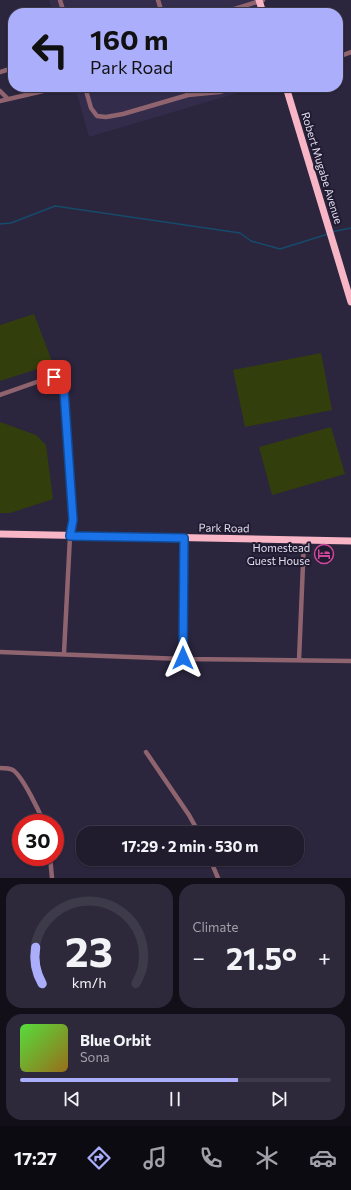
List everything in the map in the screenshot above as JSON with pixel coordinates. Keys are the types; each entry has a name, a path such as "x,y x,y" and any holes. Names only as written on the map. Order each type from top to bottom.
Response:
{"highway":[{"name":"Robert Mugabe Avenue","path":"288,92 351,302"},
{"name":"Park Road","path":"0,534 351,541"}],"street":[{"path":"237,8 260,0"},
{"path":"0,91 8,99"},
{"path":"0,101 39,92"},
{"path":"86,92 91,108 97,116 106,117 123,114 188,94 218,92"},
{"path":"0,395 51,377 57,378 63,385 68,432 73,520 70,536 64,653"},
{"path":"183,658 184,538"},
{"path":"299,660 304,540"},
{"path":"0,652 183,658 351,661"},
{"path":"146,752 195,826"},
{"path":"0,768 11,769 17,775 35,802 40,814"},
{"path":"51,866 52,878"},
{"path":"213,866 218,878"}],"shaded area":[{"path":"49,0 262,0 264,8 51,8"},
{"path":"76,92 241,92 89,137"}],"green space":[{"path":"34,314 53,364 0,381 0,325"},
{"path":"321,353 332,410 245,427 233,370"},
{"path":"0,422 36,435 46,445 53,499 10,513 0,513"},
{"path":"331,427 345,474 272,495 259,447"}],"waterway":[{"path":"0,224 11,223 55,206 240,233 251,241 280,249 328,234"},
{"path":"331,232 351,228"}],"place":[{"name":"Homestead Guest House","path":"324,554"}],"route":[{"path":"54,377 61,382 64,391 73,520 70,536 184,538 183,658"}]}
